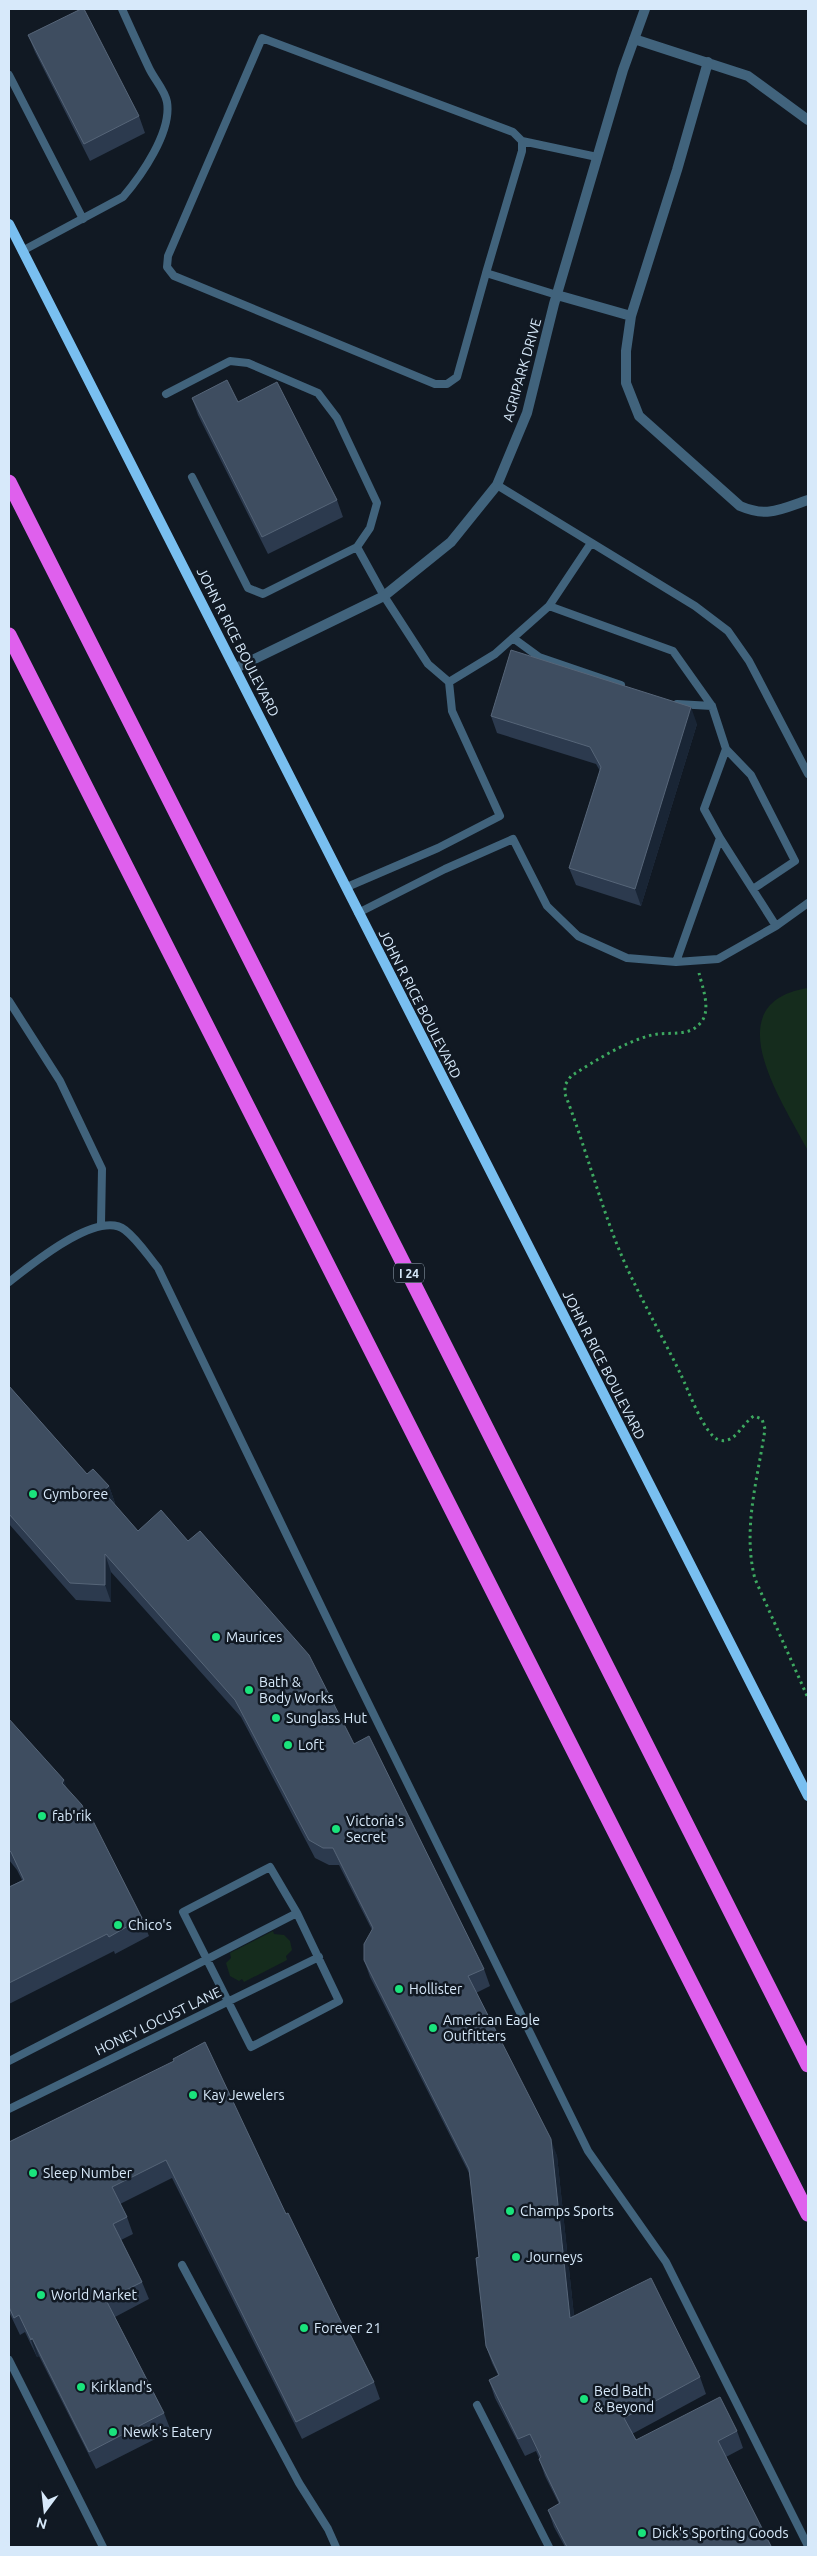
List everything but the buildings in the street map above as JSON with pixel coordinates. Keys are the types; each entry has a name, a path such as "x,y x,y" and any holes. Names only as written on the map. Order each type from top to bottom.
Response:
{"highway":[{"name":"I 24","path":"9,482 808,2065"},
{"path":"9,636 808,2214"}],"street":[{"name":"AGRIPARK DRIVE","path":"236,668 384,596 451,542 497,485 527,412 557,295 597,157 634,38 645,9"},
{"path":"634,38 748,76 808,120"},
{"path":"708,62 677,170 631,316 626,351 626,383 639,416 740,506 757,513 773,512 808,500"},
{"name":"JOHN R RICE BOULEVARD","path":"9,224 808,1796"},
{"path":"557,295 631,316"}],"lane":[{"path":"22,251 123,197 135,183 159,145 168,110 167,100 150,70 122,9"},
{"path":"522,141 522,151 457,376 447,384 435,384 174,276 168,267 168,256 176,235 262,38 513,132 522,141 597,157"},
{"path":"9,75 83,219"},
{"path":"486,273 557,295"},
{"path":"166,394 230,361 248,363 318,393 337,418 377,503 370,528 357,547 263,594 248,588 192,477"},
{"path":"497,485 695,606 728,631 749,661 808,774"},
{"path":"449,682 495,654 549,606 591,543"},
{"path":"347,887 438,848 500,816 452,711 449,682 428,664 384,596 357,547"},
{"path":"549,606 673,651 712,706 726,749 751,775 795,860 753,889"},
{"path":"513,638 539,657 632,689"},
{"path":"669,702 679,705 712,706"},
{"path":"726,749 704,809 720,838 776,926"},
{"path":"676,962 720,838"},
{"path":"358,913 445,869 514,839 547,906 578,936 626,958 676,962 718,959 776,926 808,902"},
{"path":"9,1001 60,1081 102,1169 101,1224"},
{"path":"9,1282 55,1248 101,1224 124,1229 158,1268 348,1664 588,2150 666,2262 808,2546"},
{"path":"270,1867 297,1913 339,2001 251,2047 183,1912 270,1867"},
{"path":"9,2061 297,1913"},
{"name":"HONEY LOCUST LANE","path":"9,2109 318,1957"},
{"path":"182,2265 299,2483 328,2529 336,2547"},
{"path":"9,2360 103,2547"},
{"path":"477,2405 549,2547"}],"path":[{"path":"699,972 705,1000 705,1013 702,1021 694,1029 683,1033 654,1035 629,1044 571,1076 565,1085 565,1094 616,1242 650,1319 680,1373 705,1425 712,1436 719,1440 728,1440 735,1435 747,1420 754,1416 762,1419 765,1429 751,1509 750,1561 755,1579 808,1698"}],"green space":[{"path":"808,988 808,1151 772,1083 763,1058 760,1034 765,1013 780,997"},
{"path":"273,1931 274,1934 284,1935 290,1941 292,1950 286,1956 287,1960 244,1982 242,1979 239,1981 230,1976 226,1963 231,1958 230,1953"}],"place":[{"name":"Gymboree","path":"33,1494"},
{"name":"Maurices","path":"216,1637"},
{"name":"Bath & Body Works","path":"249,1690"},
{"name":"Sunglass Hut","path":"276,1718"},
{"name":"Loft","path":"288,1745"},
{"name":"fab'rik","path":"42,1816"},
{"name":"Victoria's Secret","path":"336,1829"},
{"name":"Chico's","path":"118,1925"},
{"name":"Hollister","path":"399,1989"},
{"name":"American Eagle Outfitters","path":"433,2028"},
{"name":"Kay Jewelers","path":"193,2095"},
{"name":"Sleep Number","path":"33,2173"},
{"name":"Champs Sports","path":"510,2211"},
{"name":"Journeys","path":"516,2257"},
{"name":"World Market","path":"41,2295"},
{"name":"Forever 21","path":"304,2328"},
{"name":"Kirkland's","path":"81,2387"},
{"name":"Bed Bath & Beyond","path":"584,2399"},
{"name":"Newk's Eatery","path":"113,2432"},
{"name":"Dick's Sporting Goods","path":"642,2533"}]}
